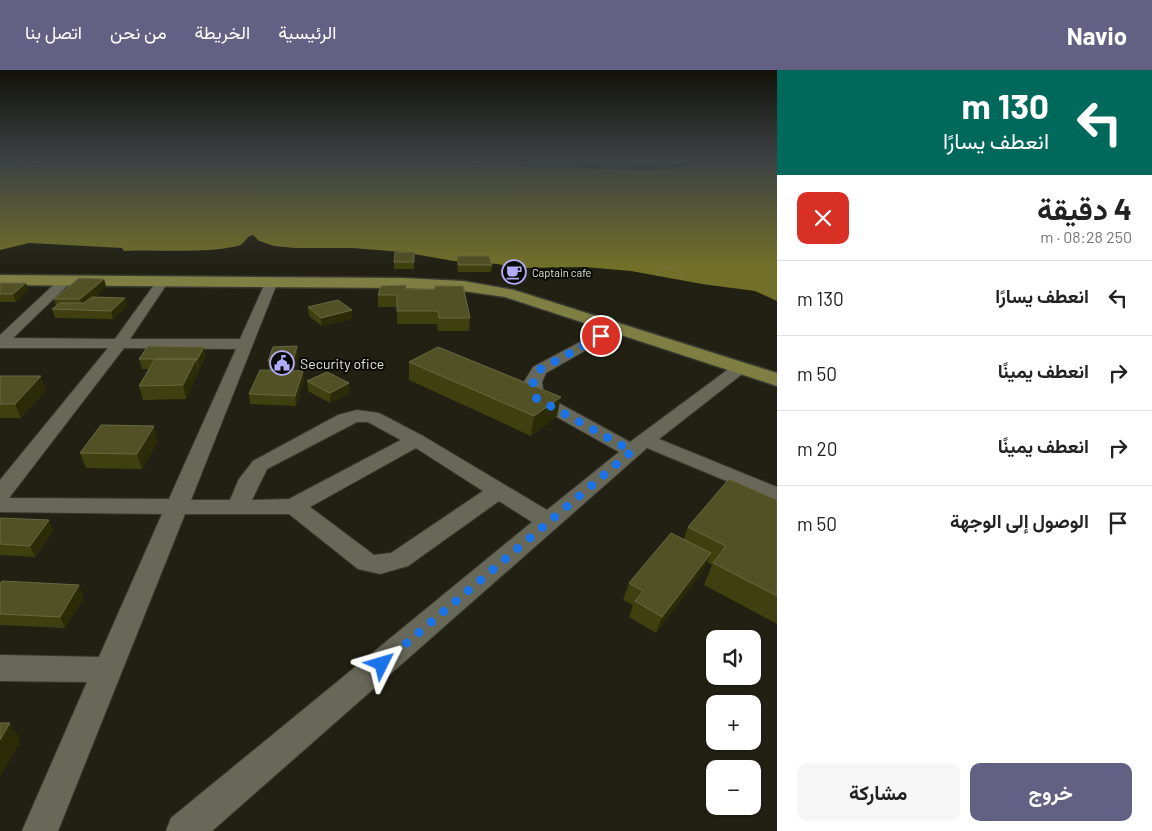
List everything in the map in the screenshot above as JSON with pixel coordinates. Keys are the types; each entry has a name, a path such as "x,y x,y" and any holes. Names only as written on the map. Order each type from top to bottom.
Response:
{"main road":[{"path":"0,280 272,281 430,284 478,288 530,300 777,380"}],"street":[{"path":"0,343 66,280"},
{"path":"0,495 120,343 163,281"},
{"path":"40,831 272,281"},
{"path":"616,327 539,370 533,382 536,398 639,446 777,494"},
{"path":"0,343 247,344"},
{"path":"184,831 639,446 740,368"},
{"path":"238,507 250,479 260,465 345,419 357,416 372,417 416,440 549,522"},
{"path":"0,505 272,508 294,506 416,440"},
{"path":"294,506 367,563 380,565 399,560 498,491"},
{"path":"0,668 108,670"}],"path":[{"path":"661,267 677,268 683,280"},
{"path":"657,276 659,271"}],"shaded area":[{"path":"0,197 777,197 777,301 755,291 702,284 631,271 585,267 516,268 498,264 454,261 402,252 352,248 274,246 259,241 253,235 238,246 195,251 124,251 122,248 29,243 0,250"}],"building":[{"path":"395,252 414,252 414,262 394,262"},
{"path":"457,256 489,256 492,265 459,265"},
{"path":"79,278 104,279 80,299 54,299"},
{"path":"0,283 26,283 13,294 0,294"},
{"path":"406,285 406,289 435,289 435,286 463,286 470,318 439,318 438,311 397,311 397,295 378,295 381,286"},
{"path":"92,297 125,298 111,311 52,309 60,303 84,303"},
{"path":"338,300 352,310 321,318 308,307"},
{"path":"148,346 204,347 197,360 139,359"},
{"path":"297,346 293,361 268,361 273,347"},
{"path":"438,347 561,397 534,416 409,362"},
{"path":"155,359 196,359 183,385 139,386"},
{"path":"260,370 303,371 295,396 249,394"},
{"path":"327,372 349,383 330,393 307,381"},
{"path":"0,376 41,376 15,404 0,404"},
{"path":"101,425 154,426 137,454 80,453"},
{"path":"729,479 777,500 777,596 713,563 726,546 688,527"},
{"path":"0,518 49,520 30,546 0,544"},
{"path":"671,533 711,553 662,617 635,601 643,591 629,583"},
{"path":"2,581 79,585 60,617 0,614 0,584"},
{"path":"0,723 10,723 0,740"}],"place":[{"name":"Captain cafe","path":"514,272"},
{"name":"Security ofice","path":"282,363"}],"route":[{"path":"382,664 632,451 536,398 533,382 539,370 601,336"}]}
